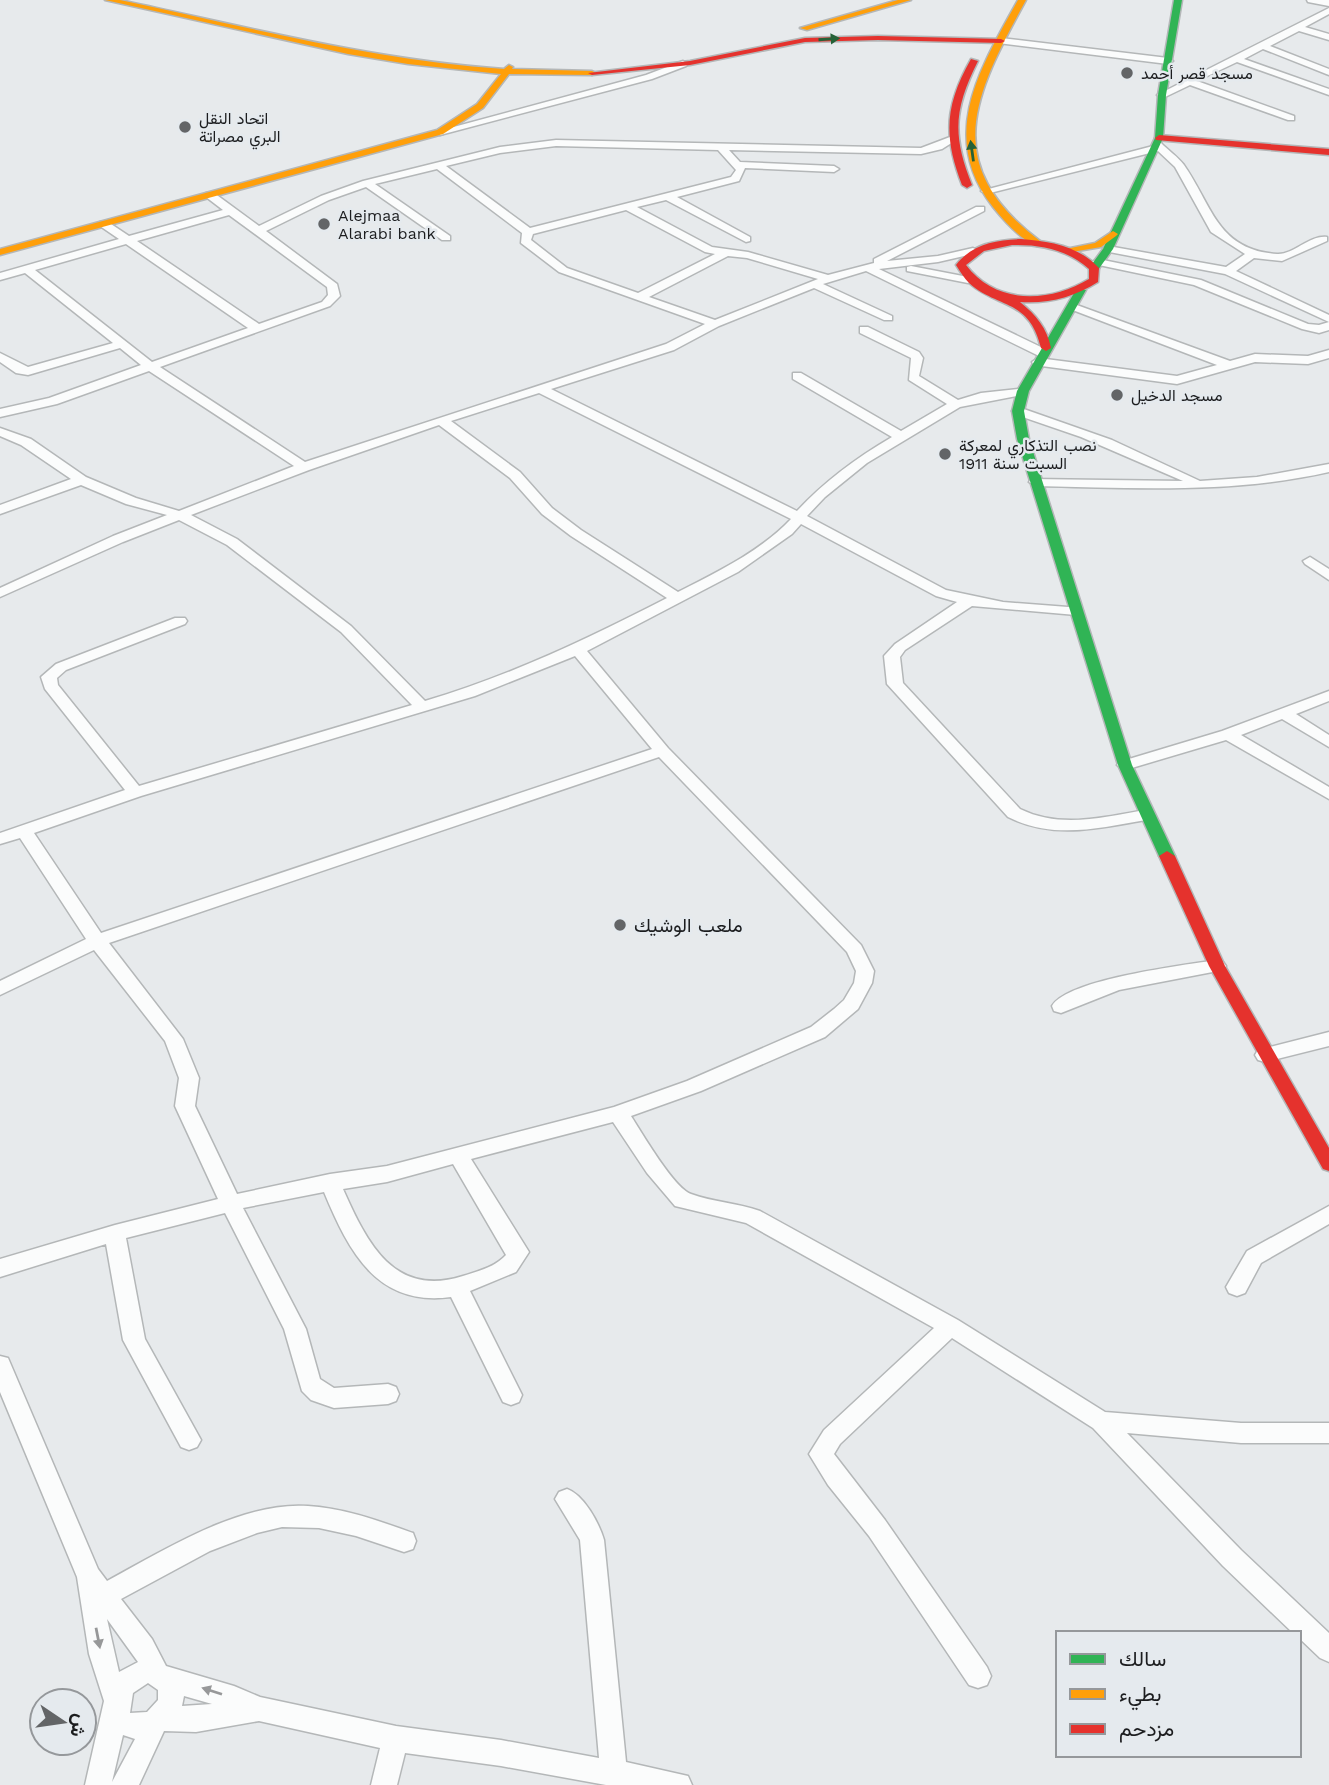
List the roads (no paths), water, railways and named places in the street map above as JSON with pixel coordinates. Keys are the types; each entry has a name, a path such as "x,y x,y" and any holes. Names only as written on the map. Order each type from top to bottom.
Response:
{"main road":[{"path":"109,0 349,54 455,72 478,83 481,102"},
{"path":"140,0 382,54 564,74"},
{"path":"424,67 501,69 596,66 686,57 745,44 907,0"},
{"path":"990,245 993,234 956,162 950,140 950,121 955,97 1005,0"},
{"path":"1022,0 974,101 970,130 972,156 986,191 1009,223 1037,243"},
{"path":"1178,0 1162,95 1157,144 1130,204 1103,253 1094,280 1082,290 1074,307 1042,354 1023,390 1018,411 1023,439 1125,765 1217,966 1265,1055 1326,1152"},
{"path":"0,245 405,135 452,117 519,79 683,64 816,39 874,37 1001,41"},
{"path":"948,41 964,47 969,69"},
{"path":"0,252 440,132 462,122 481,102 501,69"},
{"path":"1157,144 1329,152"},
{"path":"1042,354 1046,338 1031,314 1002,295 968,280 961,265 973,251 990,245 1037,243 1066,250 1088,261 1103,253"},
{"path":"1066,250 1098,244 1103,253"},
{"path":"1002,295 1037,299 1082,290"}],"street":[{"path":"1311,0 1329,4"},
{"path":"1162,95 1263,47 1329,10"},
{"path":"1299,28 1329,37"},
{"path":"1001,41 1168,61"},
{"path":"1263,47 1329,72"},
{"path":"1237,59 1329,92"},
{"path":"440,132 649,77 683,64"},
{"path":"1190,82 1291,118"},
{"path":"258,231 325,198 367,183 500,150 556,143 921,151 938,147 950,140"},
{"path":"986,191 1157,144 1179,165 1215,229 1252,254 1282,258 1323,239"},
{"path":"528,232 735,179 740,174 738,164 722,148"},
{"path":"921,151 956,162"},
{"path":"438,164 528,232"},
{"path":"738,164 834,169"},
{"path":"367,183 446,238"},
{"path":"211,195 335,289 334,296 327,304 53,401 5,421 26,442 82,480 131,501 180,515 232,542 346,629 422,707"},
{"path":"668,197 746,239"},
{"path":"628,206 709,250 748,256 828,278"},
{"path":"871,266 980,209"},
{"path":"0,277 230,211"},
{"path":"104,224 258,329"},
{"path":"528,232 525,241 527,244 552,264 637,299 715,324"},
{"path":"0,593 180,515 304,467 538,388 670,347 715,324 828,278 871,266 938,259 973,251"},
{"path":"637,299 725,253"},
{"path":"1103,253 1228,271 1329,319"},
{"path":"1103,253 1197,282 1275,316 1313,328 1329,326"},
{"path":"1228,271 1252,254"},
{"path":"871,266 916,269 968,280"},
{"path":"871,266 1042,354 1177,380 1255,358 1308,360 1329,354"},
{"path":"28,270 151,367 304,467"},
{"path":"813,284 888,318"},
{"path":"1074,307 1231,366"},
{"path":"1275,316 1299,307"},
{"path":"864,330 915,355 917,358 913,377 956,404"},
{"path":"0,357 20,370 28,371 121,344"},
{"path":"797,376 901,438"},
{"path":"538,388 798,517 928,587 969,601 1015,608 1076,611"},
{"path":"0,839 135,792 470,693 578,650 733,569 787,531 836,480 862,460 956,404 1023,390"},
{"path":"1018,411 1067,425 1199,484"},
{"path":"441,420 515,475 547,511 576,533 678,598"},
{"path":"1036,482 1199,484 1286,478 1329,468"},
{"path":"0,510 82,480"},
{"path":"1310,562 1329,576"},
{"path":"969,601 900,647 892,656 895,684 1014,813 1027,821 1055,827 1146,815"},
{"path":"135,792 50,686 49,677 61,667 180,621"},
{"path":"0,1268 116,1233 231,1204 330,1182 387,1174 618,1113 694,1086 818,1032 851,1004 863,982 865,971 855,949 662,751 578,650"},
{"path":"1125,765 1228,734 1329,696"},
{"path":"1284,713 1329,742"},
{"path":"1228,734 1329,794"},
{"path":"0,989 97,941 662,751"},
{"path":"24,831 97,941 174,1039 189,1078 185,1106 295,1329 310,1384 319,1393 334,1398 388,1394"},
{"path":"1061,1006 1084,992 1121,982 1217,966"},
{"path":"1265,1055 1329,1039"},
{"path":"618,1113 654,1168 682,1200 734,1210 753,1217 950,1326 1101,1421 1232,1558 1329,1650"},
{"path":"330,1182 362,1250 390,1281 406,1289 458,1289 509,1267 516,1261 518,1252 458,1155"},
{"path":"1237,1287 1254,1256 1329,1214"},
{"path":"116,1233 134,1340 189,1440"},
{"path":"458,1289 511,1395"},
{"path":"950,1326 832,1437 821,1454 836,1478 877,1528 978,1676"},
{"path":"0,1365 96,1586 143,1647 172,1691 168,1709 158,1720 124,1785"},
{"path":"1101,1421 1241,1433 1329,1433"},
{"path":"567,1499 592,1540 614,1775"},
{"path":"96,1586 254,1523 279,1517 304,1515 358,1524 404,1541"},
{"path":"96,1586 100,1649 121,1721 130,1726 142,1727 158,1720 196,1719 259,1709"},
{"path":"98,1785 116,1705 125,1683 141,1674 182,1681 259,1709 396,1740 500,1753 679,1785"},
{"path":"384,1785 396,1740"}],"place":[{"name":"مسجد قصر أحمد","path":"1127,73"},
{"name":"اتحاد النقل البري مصراتة","path":"185,127"},
{"name":"Alejmaa Alarabi bank","path":"324,224"},
{"name":"مسجد الدخيل","path":"1117,395"},
{"name":"نصب التذكاري لمعركة السبت سنة 1911","path":"945,454"},
{"name":"ملعب الوشيك","path":"620,925"}]}
